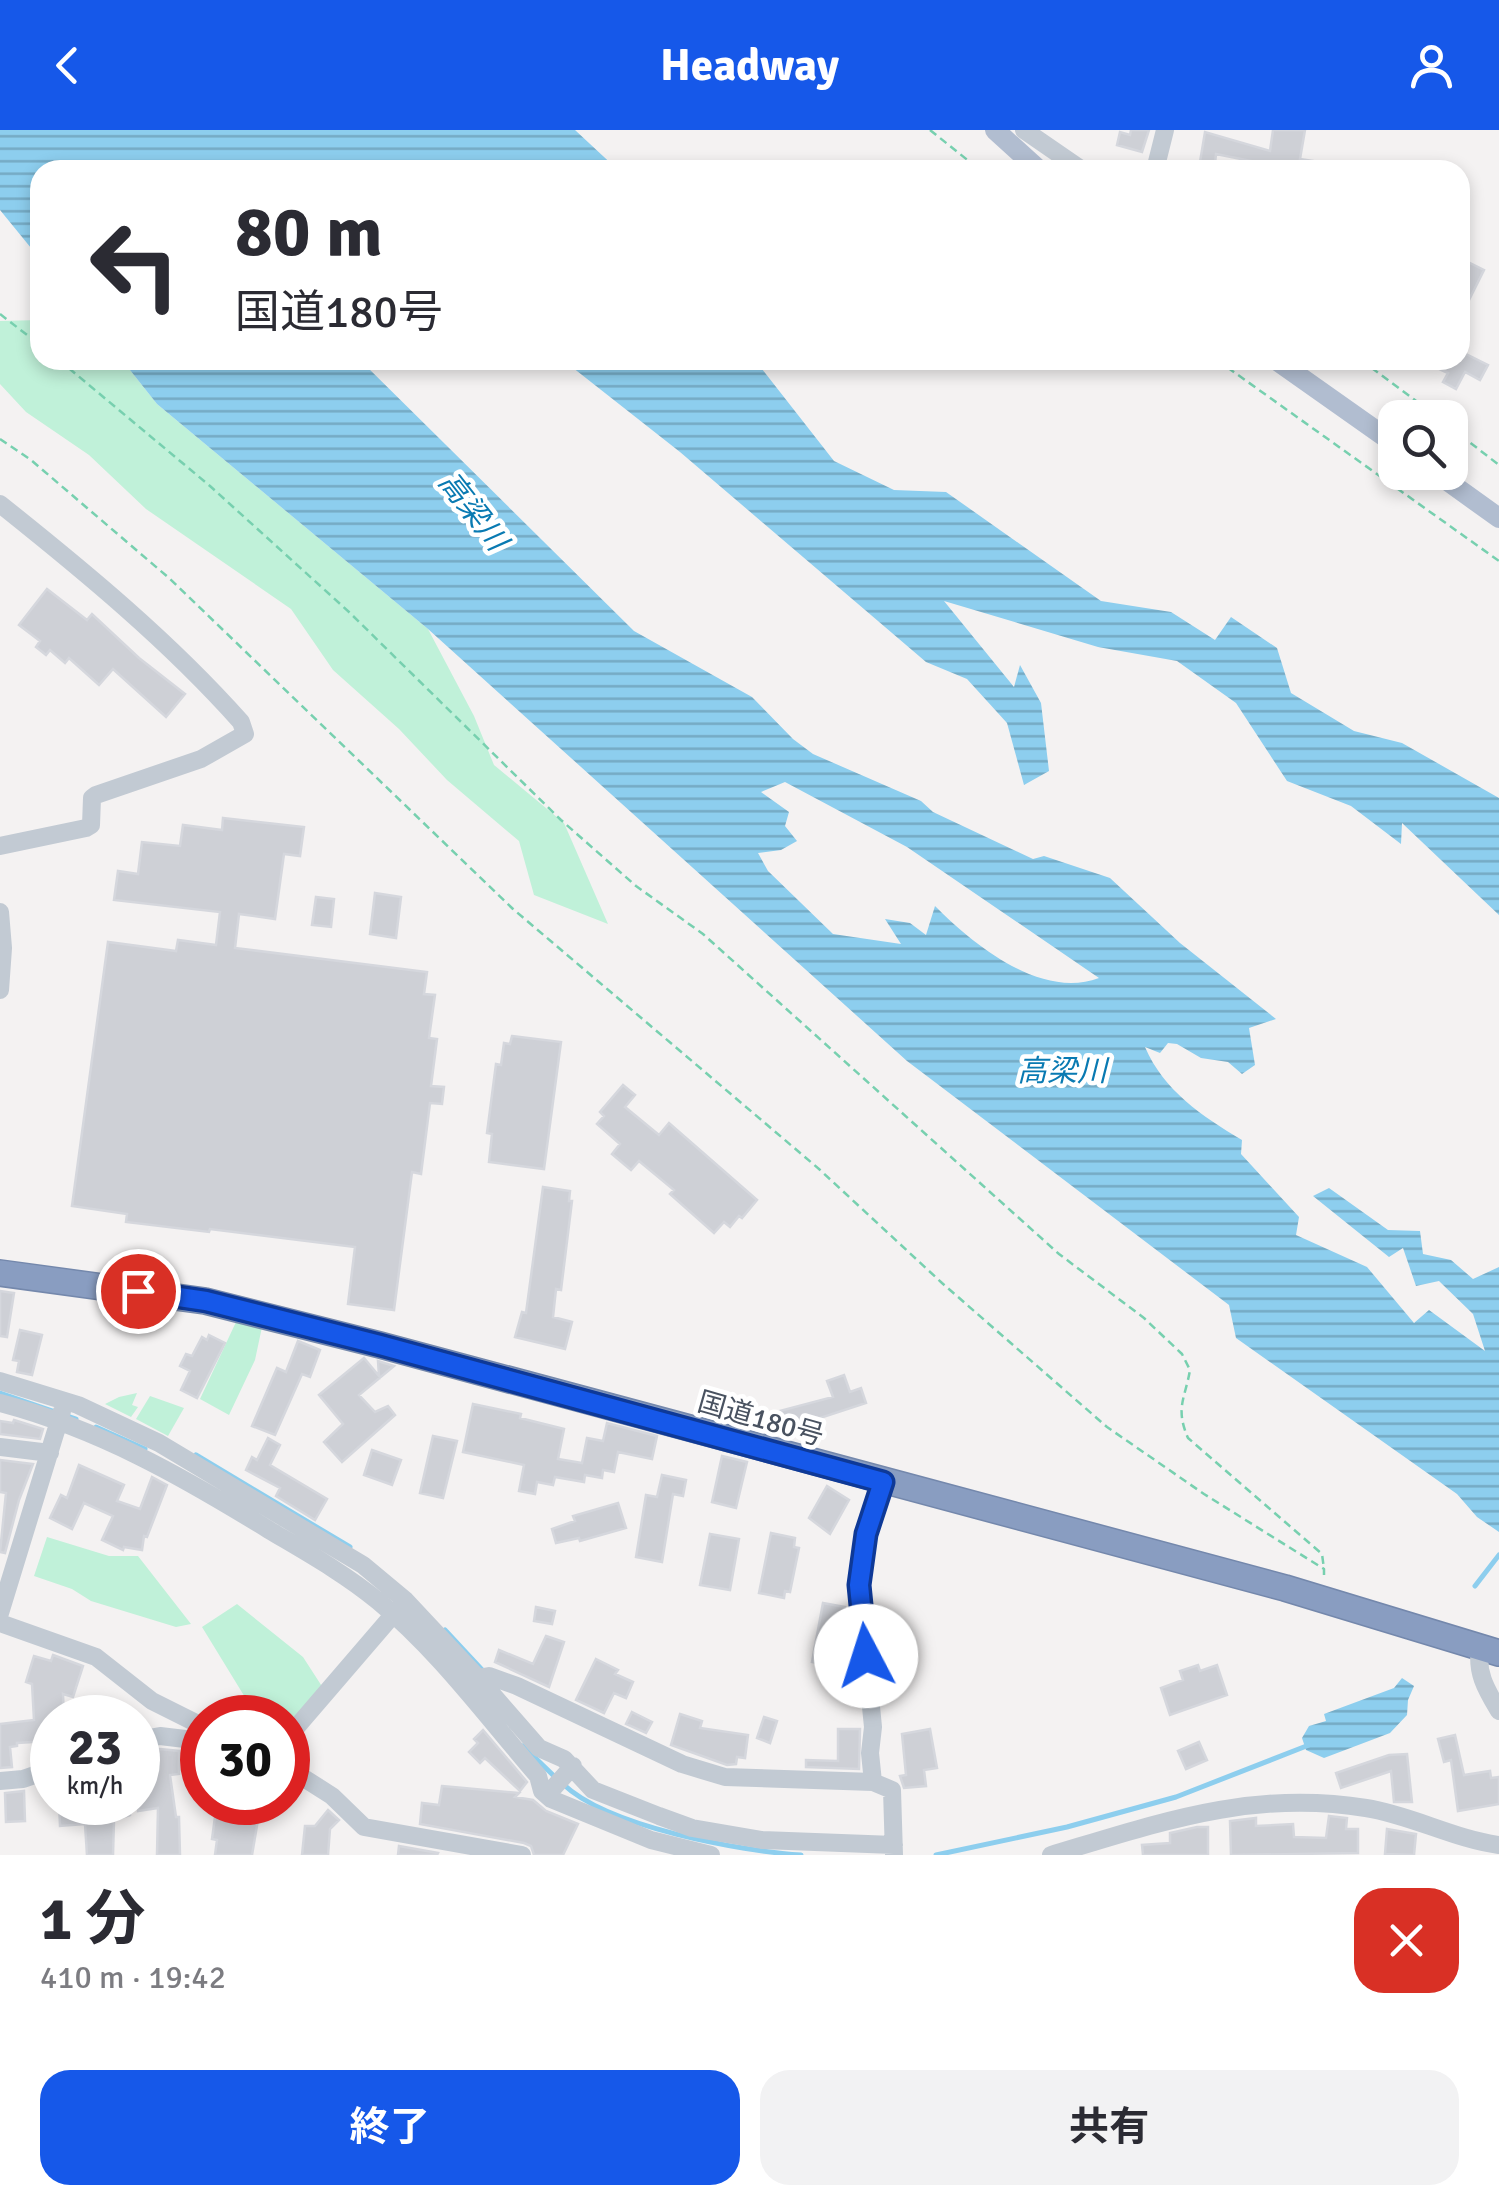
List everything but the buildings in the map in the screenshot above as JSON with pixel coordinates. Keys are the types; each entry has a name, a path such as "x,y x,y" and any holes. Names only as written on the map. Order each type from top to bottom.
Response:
{"highway":[{"name":"国道180号","path":"0,1273 206,1301 1324,1600 1490,1650"}],"main road":[{"path":"995,130 1029,160"},
{"path":"1290,370 1378,432"},
{"path":"1460,490 1499,518"}],"street":[{"path":"1024,130 1068,160"},
{"path":"1158,160 1165,130"},
{"path":"0,504 180,658 245,730 243,737 201,758 92,798 90,825 86,828 0,846"},
{"path":"0,912 0,990"},
{"path":"0,1382 62,1411 159,1442 363,1565 436,1658 538,1776 542,1791 560,1781 692,1828 762,1840 894,1850 892,1790 873,1782 724,1777 682,1764 483,1677"},
{"path":"0,1403 62,1411 86,1430 176,1474 399,1607 483,1677 560,1781 604,1822 651,1840 711,1855"},
{"path":"0,1613 62,1411"},
{"path":"0,1447 50,1453"},
{"path":"873,1782 859,1585 866,1534 883,1482"},
{"path":"310,1711 399,1607"},
{"path":"0,1624 96,1656 152,1701 180,1715"},
{"path":"1490,1650 1478,1666 1484,1687 1499,1711"},
{"path":"0,1780 30,1777"},
{"path":"310,1782 332,1796 364,1827 522,1855"},
{"path":"1051,1855 1212,1810 1288,1801 1370,1808 1499,1845"}],"path":[{"path":"930,130 968,160"},
{"path":"0,314 30,337"},
{"path":"72,370 210,486 350,612 576,833 636,886 703,934 1059,1254 1170,1342 1190,1370 1180,1404 1181,1422 1188,1438 1322,1554 1324,1600"},
{"path":"1232,370 1499,561"},
{"path":"1373,370 1414,400"},
{"path":"0,439 169,578 513,909 819,1169 942,1283 1107,1426 1204,1494 1324,1569"},
{"path":"1468,440 1499,465"}],"green space":[{"path":"30,320 30,370 130,370 157,404 428,629 474,716 494,765 564,823 608,924 534,895 519,841 447,780 399,729 333,670 291,609 146,509 89,455 26,412 0,384 0,321"},
{"path":"236,1322 262,1327 255,1360 229,1415 200,1399"},
{"path":"137,1393 132,1405 138,1407 131,1417 105,1404 119,1397"},
{"path":"150,1396 184,1408 168,1436 136,1419"},
{"path":"47,1537 109,1556 138,1556 191,1624 176,1627 91,1601 72,1589 34,1576"},
{"path":"237,1604 303,1657 325,1691 310,1707 310,1695 244,1695 202,1627"}],"water":[{"path":"0,130 575,130 607,160 30,160 30,247 0,210"},
{"name":"高梁川","path":"130,370 370,370 634,631 752,697 813,754 921,801 933,812 1033,859 1044,856 1110,878 1180,943 1276,1019 1249,1028 1255,1065 1242,1074 1228,1062 1201,1058 1177,1044 1168,1043 1160,1053 1145,1047 1173,1089 1199,1112 1242,1140 1241,1154 1299,1217 1296,1235 1367,1267 1414,1323 1429,1310 1485,1351 1473,1314 1439,1281 1416,1286 1403,1248 1389,1257 1313,1196 1329,1188 1388,1230 1420,1231 1423,1254 1451,1260 1473,1279 1499,1267 1499,1532 1477,1517 1457,1494 1236,1338 1229,1305 907,1061 428,629 157,404","holes":["785,782 907,847 1099,978 1077,983 1054,982 1032,975 989,952 935,906 926,935 910,923 885,919 901,944 833,934 768,871 758,853 781,850 797,841 785,826 789,812 761,792"]},
{"path":"576,370 763,370 834,461 894,490 946,492 1101,601 1171,612 1215,640 1231,617 1277,648 1291,693 1354,731 1402,743 1499,798 1499,915 1402,823 1401,844 1351,806 1287,781 1236,703 1177,661 1098,647 944,601 1014,687 1020,665 1041,703 1049,771 1024,785 1007,723 967,679 926,662 680,452"},
{"path":"1402,1678 1414,1686 1407,1715 1390,1733 1324,1758 1306,1750 1302,1738 1309,1726 1326,1721 1324,1714 1394,1688"}],"waterway":[{"path":"0,1393 76,1419"},
{"path":"96,1427 145,1449"},
{"path":"196,1455 350,1547"},
{"path":"1475,1586 1499,1555"},
{"path":"445,1630 485,1673"},
{"path":"936,1855 1067,1827 1176,1797 1309,1745"},
{"path":"523,1746 555,1777"},
{"path":"563,1784 611,1813 642,1824 711,1842 801,1855"}],"route":[{"path":"138,1291 206,1301 380,1345 883,1482 866,1534 859,1585 866,1656"}]}
